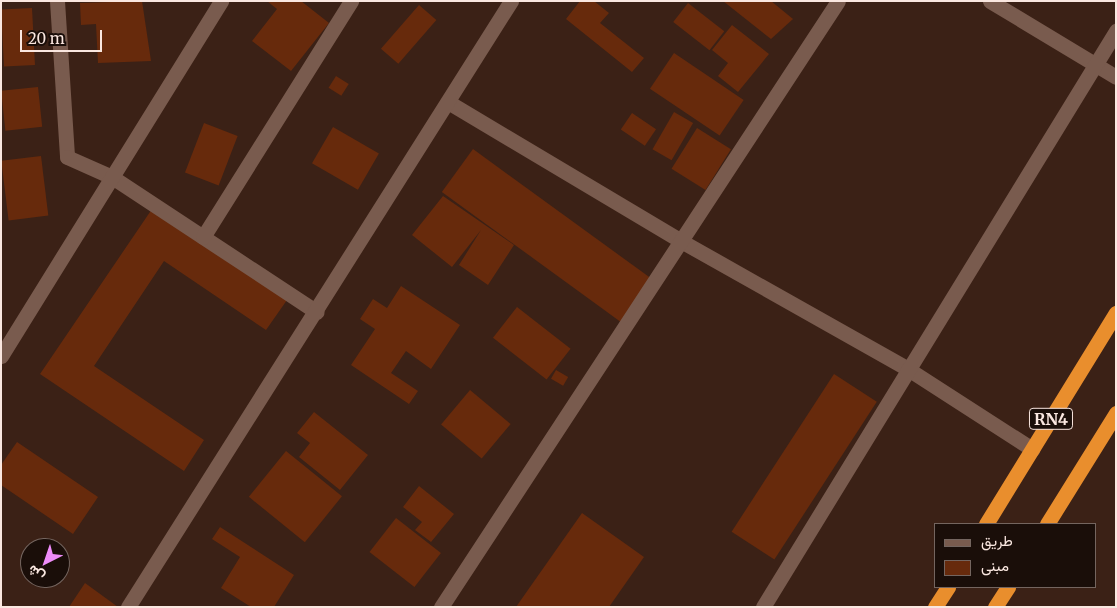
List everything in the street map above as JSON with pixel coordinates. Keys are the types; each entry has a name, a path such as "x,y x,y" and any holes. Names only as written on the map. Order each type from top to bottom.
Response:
{"highway":[{"name":"RN4","path":"987,523 1116,313"},
{"name":"RN4","path":"1048,523 1116,413"},
{"path":"935,607 947,588"},
{"path":"995,607 1007,588"}],"street":[{"path":"57,1 67,157 112,177 317,312"},
{"path":"1,356 221,1"},
{"path":"203,237 351,1"},
{"path":"128,607 317,312 511,1"},
{"path":"441,607 838,1"},
{"path":"990,1 1093,66 1116,77"},
{"path":"763,607 1116,31"},
{"path":"448,102 681,241 908,369 1032,449"}],"building":[{"path":"142,1 151,61 98,63 96,24 81,25 80,3"},
{"path":"267,1 301,1 329,23 291,71 252,41 277,9"},
{"path":"580,1 594,1 609,13 600,23 644,58 632,72 566,19"},
{"path":"723,1 771,1 793,19 771,39"},
{"path":"688,3 724,31 709,50 673,22"},
{"path":"419,5 436,20 398,64 381,49"},
{"path":"32,8 35,65 4,67 1,10"},
{"path":"732,25 769,54 738,92 718,76 728,63 712,50"},
{"path":"674,53 744,100 720,136 650,89"},
{"path":"336,76 349,84 341,96 329,88"},
{"path":"38,87 42,127 5,131 1,91"},
{"path":"674,112 693,123 672,160 652,149"},
{"path":"632,113 656,129 645,146 621,130"},
{"path":"204,123 238,136 219,185 185,172"},
{"path":"333,127 379,154 358,190 312,163"},
{"path":"697,128 731,149 705,190 672,169"},
{"path":"473,149 655,281 624,324 442,192"},
{"path":"41,156 48,216 9,220 1,161"},
{"path":"443,196 514,245 488,285 459,265 481,230 452,267 412,235"},
{"path":"152,209 287,300 266,330 164,261 94,366 204,440 184,471 40,374"},
{"path":"401,286 460,325 431,369 406,351 391,373 418,391 409,404 351,365 375,329 360,319 373,299 387,308"},
{"path":"517,307 571,349 547,380 493,338"},
{"path":"556,370 568,377 563,386 551,379"},
{"path":"834,374 877,402 774,559 732,532"},
{"path":"470,390 511,424 482,459 441,424"},
{"path":"314,412 368,455 340,490 299,457 310,443 297,433"},
{"path":"17,442 98,497 73,534 1,485 1,465"},
{"path":"286,451 342,496 305,542 249,497"},
{"path":"419,486 454,514 431,542 415,530 422,522 403,507"},
{"path":"582,513 644,557 609,607 516,607"},
{"path":"396,518 441,553 414,587 370,552"},
{"path":"220,527 294,575 274,607 251,607 221,588 240,557 212,539"},
{"path":"85,583 118,607 69,607"}]}
